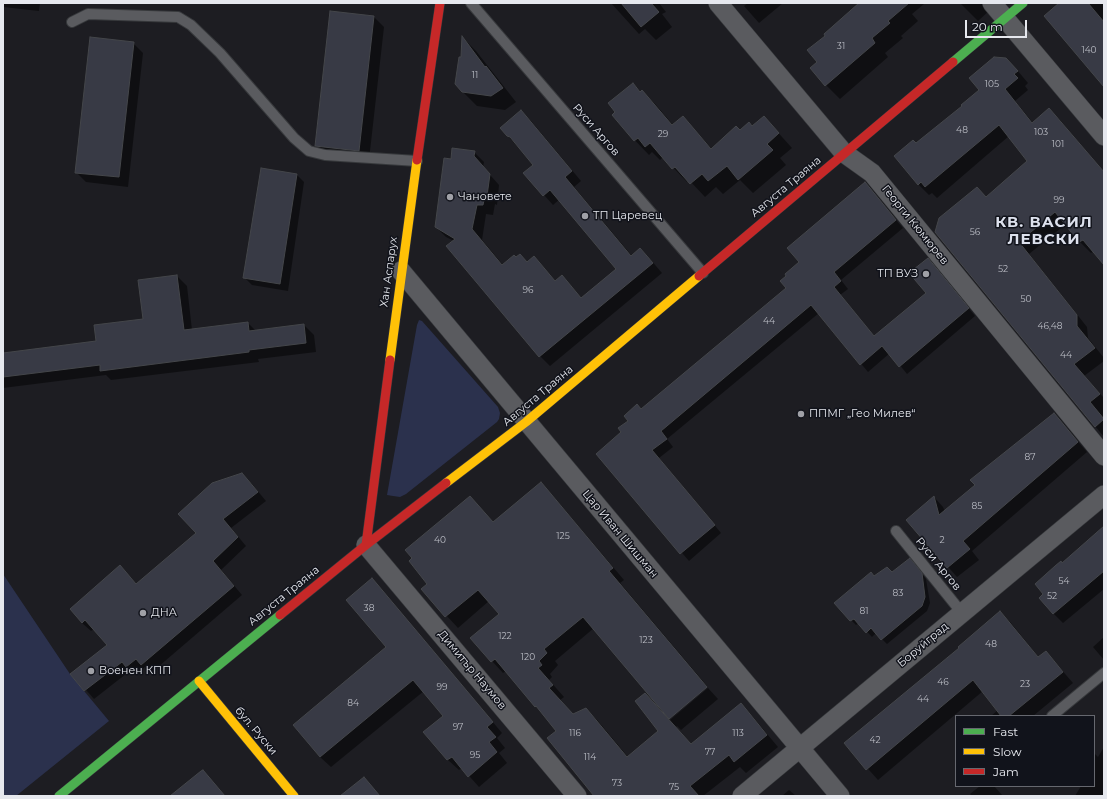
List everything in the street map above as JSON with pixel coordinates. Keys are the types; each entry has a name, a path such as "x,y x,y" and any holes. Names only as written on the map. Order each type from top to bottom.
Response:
{"street":[{"name":"Хан Аспарух","path":"366,544 400,271 440,3"},
{"name":"Георги Кюмюрев","path":"718,3 844,153 872,173 1104,456"},
{"path":"992,3 1104,136"},
{"name":"Августа Траяна","path":"60,796 366,544 526,422 1023,3"},
{"name":"Цар Иван Шишман","path":"400,271 840,796"},
{"name":"Боруйград","path":"742,796 1104,495"},
{"name":"Димитър Наумов","path":"366,544 577,796"},
{"name":"бул. Руски","path":"199,681 294,796"}],"lane":[{"name":"Руси Аргов","path":"471,3 702,273"},
{"path":"72,22 88,14 178,17 191,25 220,53 294,138 310,150 325,156 417,161"},
{"name":"Руси Аргов","path":"896,531 962,613"},
{"path":"1053,715 1104,673"}],"shaded area":[{"path":"419,320 422,321 498,407 500,413 497,422 406,494 400,497 387,495"},
{"path":"3,574 70,674 109,721 16,796 3,796"}],"building":[{"path":"621,3 651,3 659,12 641,27"},
{"path":"859,3 909,3 888,21 890,23 872,38 875,43 825,86 810,68 817,62 807,50 825,36 824,34"},
{"path":"1059,3 1088,3 1104,22 1104,87 1044,16"},
{"path":"330,11 374,16 359,151 315,146"},
{"path":"462,36 503,88 491,96 462,92 455,84 459,57 461,57"},
{"path":"90,37 134,42 119,177 75,173"},
{"path":"994,57 1006,58 1018,71 1014,74 1018,78 1005,89 1032,123 1049,108 1104,172 1104,265 1083,240 1079,242 1055,212 1019,242 1077,315 1077,326 1095,348 1074,364 1100,394 1090,402 1104,419 1095,427 935,232 939,218 977,187 986,197 1027,161 999,125 925,187 921,182 918,185 894,156 913,140 916,143 962,106 961,105 979,90 969,78"},
{"path":"633,83 640,92 642,90 672,125 683,116 711,149 736,126 740,130 749,122 752,126 764,116 779,133 767,144 773,150 738,180 727,166 708,181 702,174 690,184 675,167 672,169 650,143 645,147 638,138 634,141 612,115 615,112 608,103"},
{"path":"521,110 572,171 565,177 631,256 640,248 653,263 539,357 446,246 455,239 435,227 444,158 451,159 452,148 475,151 474,156 490,174 487,196 485,195 483,205 477,205 472,229 502,265 514,255 516,257 520,254 527,262 534,256 555,281 562,275 581,298 616,269 550,190 543,196 523,173 533,165 510,137 507,136 500,128"},
{"path":"261,168 297,174 280,284 243,278"},
{"path":"865,182 896,220 834,272 841,281 834,287 874,336 926,293 909,273 928,258 969,308 899,367 882,346 860,365 811,305 661,431 667,439 652,450 715,525 680,554 596,454 621,432 618,428 628,421 624,416 637,404 641,409 786,288 780,281 786,276 785,274 799,262 787,248"},
{"path":"177,275 184,330 248,322 249,331 304,324 306,343 249,350 249,352 100,371 100,365 3,377 3,353 96,341 94,325 143,319 138,280"},
{"path":"1054,413 1078,442 963,541 970,549 947,568 906,520 934,496 939,515 975,485 970,480"},
{"path":"242,473 258,492 223,519 238,537 213,561 234,586 141,665 136,659 126,667 122,662 84,691 70,674 107,645 85,620 82,623 70,609 120,565 136,584 196,533 178,514 212,483"},
{"path":"541,482 613,568 609,571 707,687 669,719 583,617 544,649 547,653 539,661 542,665 538,668 553,685 549,688 573,714 586,708 627,757 658,731 635,701 645,693 691,744 741,703 767,735 734,762 729,755 690,786 699,796 594,796 547,738 556,731 495,659 491,662 470,638 499,614 478,590 445,617 421,589 427,584 409,561 412,558 405,550 470,496 493,522"},
{"path":"1104,526 1104,571 1053,614 1039,598 1043,594 1035,584 1061,561 1062,563"},
{"path":"910,558 922,573 925,597 922,606 881,640 871,628 866,633 854,619 850,621 834,603 871,572 874,576 887,567 892,572"},
{"path":"372,578 493,722 487,727 496,737 489,742 497,752 468,777 452,757 447,760 423,732 443,716 413,680 320,757 293,725 386,647 346,600"},
{"path":"1000,611 1038,657 1046,651 1063,672 1010,715 1000,715 973,680 866,770 844,743 959,648 958,647"},
{"path":"203,770 225,796 170,796 201,771"},
{"path":"364,777 380,796 340,796"}],"traffic: fast":[{"path":"953,62 1023,3"},
{"path":"59,796 280,615"}],"traffic: slow":[{"path":"390,360 417,160"},
{"path":"446,483 526,422 699,276"},
{"path":"199,681 294,796"}],"traffic: jam":[{"path":"417,160 440,3"},
{"path":"699,276 953,62"},
{"path":"366,545 390,360"},
{"path":"280,615 366,545 446,483"}],"place":[{"name":"Чановете","path":"450,197"},
{"name":"ТП Царевец","path":"585,216"},
{"name":"ТП ВУЗ","path":"926,274"},
{"name":"ППМГ „Гео Милев“","path":"801,414"},
{"name":"ДНА","path":"143,613"},
{"name":"Военен КПП","path":"91,671"}],"district":[{"name":"КВ. ВАСИЛ ЛЕВСКИ","path":"1044,232"}]}
